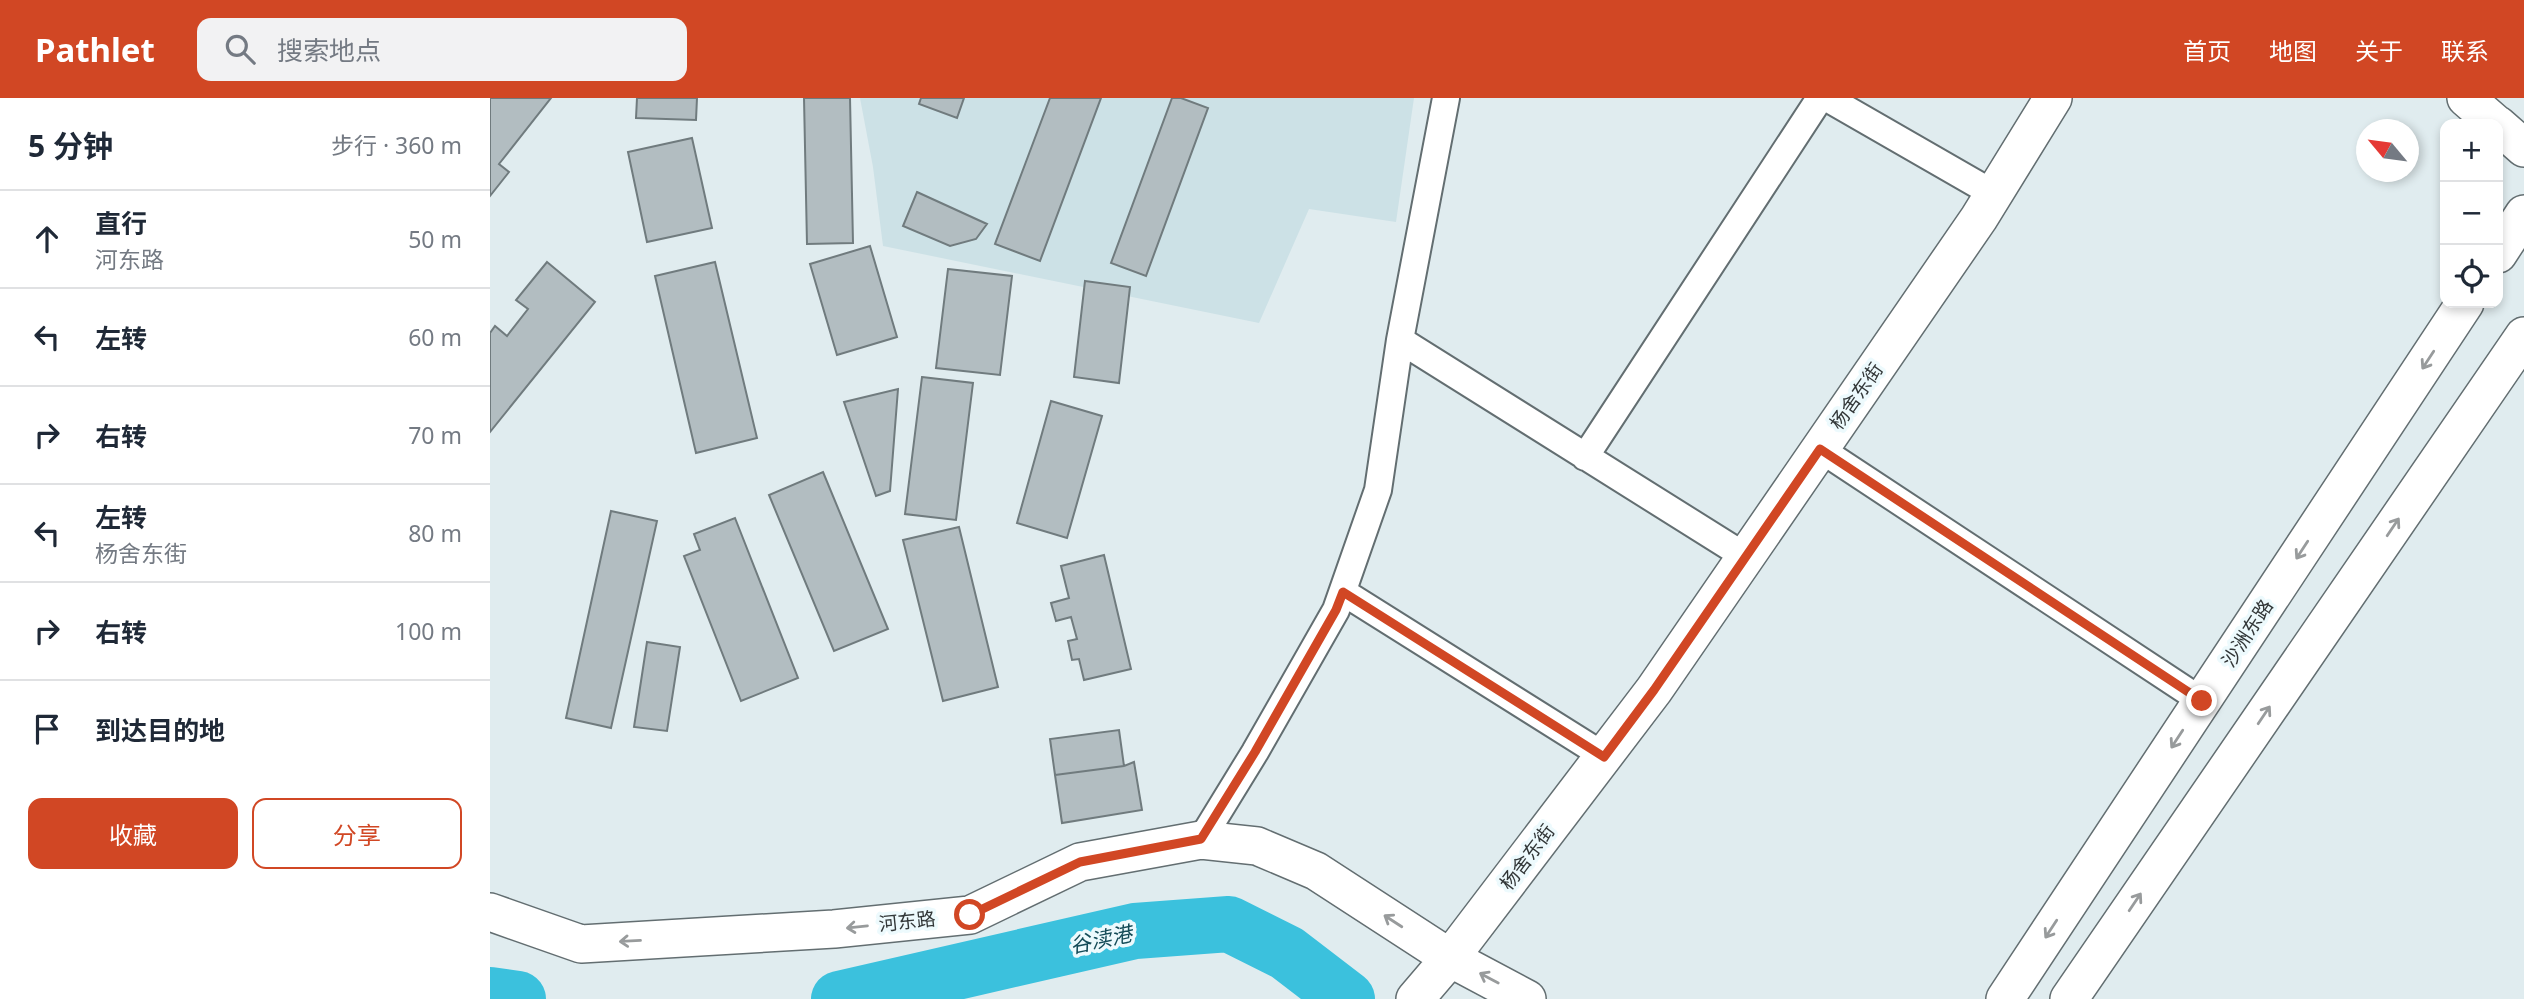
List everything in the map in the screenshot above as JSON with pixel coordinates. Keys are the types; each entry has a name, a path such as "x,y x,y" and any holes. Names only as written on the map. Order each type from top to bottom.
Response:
{"street":[{"path":"1201,839 1336,610 1378,490 1400,340 1446,98"},
{"path":"1585,457 1819,98"},
{"path":"1827,98 1994,194"},
{"name":"杨舍东街","path":"1431,980 1654,690 1994,194 2053,98"},
{"path":"2466,98 2490,119"},
{"path":"2503,130 2524,148"},
{"path":"2503,246 2524,214"},
{"name":"沙洲东路","path":"2005,999 2462,308"},
{"path":"2069,999 2524,336"},
{"path":"1400,340 1746,557"},
{"path":"1820,449 2202,701"},
{"path":"1343,592 1604,757"},
{"name":"河东路","path":"490,912 581,944 834,929 970,915 1080,862 1201,839 1257,846 1316,872 1431,980 1527,999"}],"shaded area":[{"path":"860,98 1414,98 1396,222 1309,209 1259,323 883,246 873,167"}],"building":[{"path":"490,98 551,98 499,164 509,172 490,196"},
{"path":"637,98 697,98 696,120 636,118"},
{"path":"804,98 850,98 853,243 807,244"},
{"path":"921,98 964,98 957,118 919,104"},
{"path":"1050,98 1101,98 1040,261 995,244"},
{"path":"1172,98 1181,98 1208,108 1146,276 1111,263"},
{"path":"692,138 712,228 647,242 628,152"},
{"path":"917,192 987,224 976,239 950,246 903,226"},
{"path":"870,246 897,337 837,355 810,264"},
{"path":"547,262 595,302 490,432 490,333 495,326 507,336 528,309 516,300"},
{"path":"715,262 757,438 696,453 655,276"},
{"path":"948,269 1012,276 1000,375 936,368"},
{"path":"1085,281 1130,287 1119,383 1074,377"},
{"path":"922,377 973,383 956,520 905,514"},
{"path":"898,389 890,491 876,496 844,402"},
{"path":"1051,401 1102,416 1067,538 1017,523"},
{"path":"823,472 888,629 834,651 769,495"},
{"path":"611,511 657,521 611,728 566,718"},
{"path":"735,518 798,678 741,701 684,556 700,550 694,534"},
{"path":"959,527 998,687 943,701 903,540"},
{"path":"1104,555 1131,669 1084,680 1079,659 1072,660 1068,641 1077,639 1071,617 1056,621 1051,603 1069,598 1061,566"},
{"path":"647,642 680,647 667,731 634,727"},
{"path":"1119,730 1124,766 1055,775 1050,739"},
{"path":"1134,762 1142,810 1062,823 1055,775 1124,766"}],"waterway":[{"name":"谷渎港","path":"839,999 1135,931 1229,924 1287,953 1347,999"},
{"name":"谷渎港","path":"490,995 518,999"}],"route":[{"path":"970,915 1080,862 1201,839 1255,752 1336,610 1343,592 1604,757 1654,690 1820,449 2202,701"}]}
